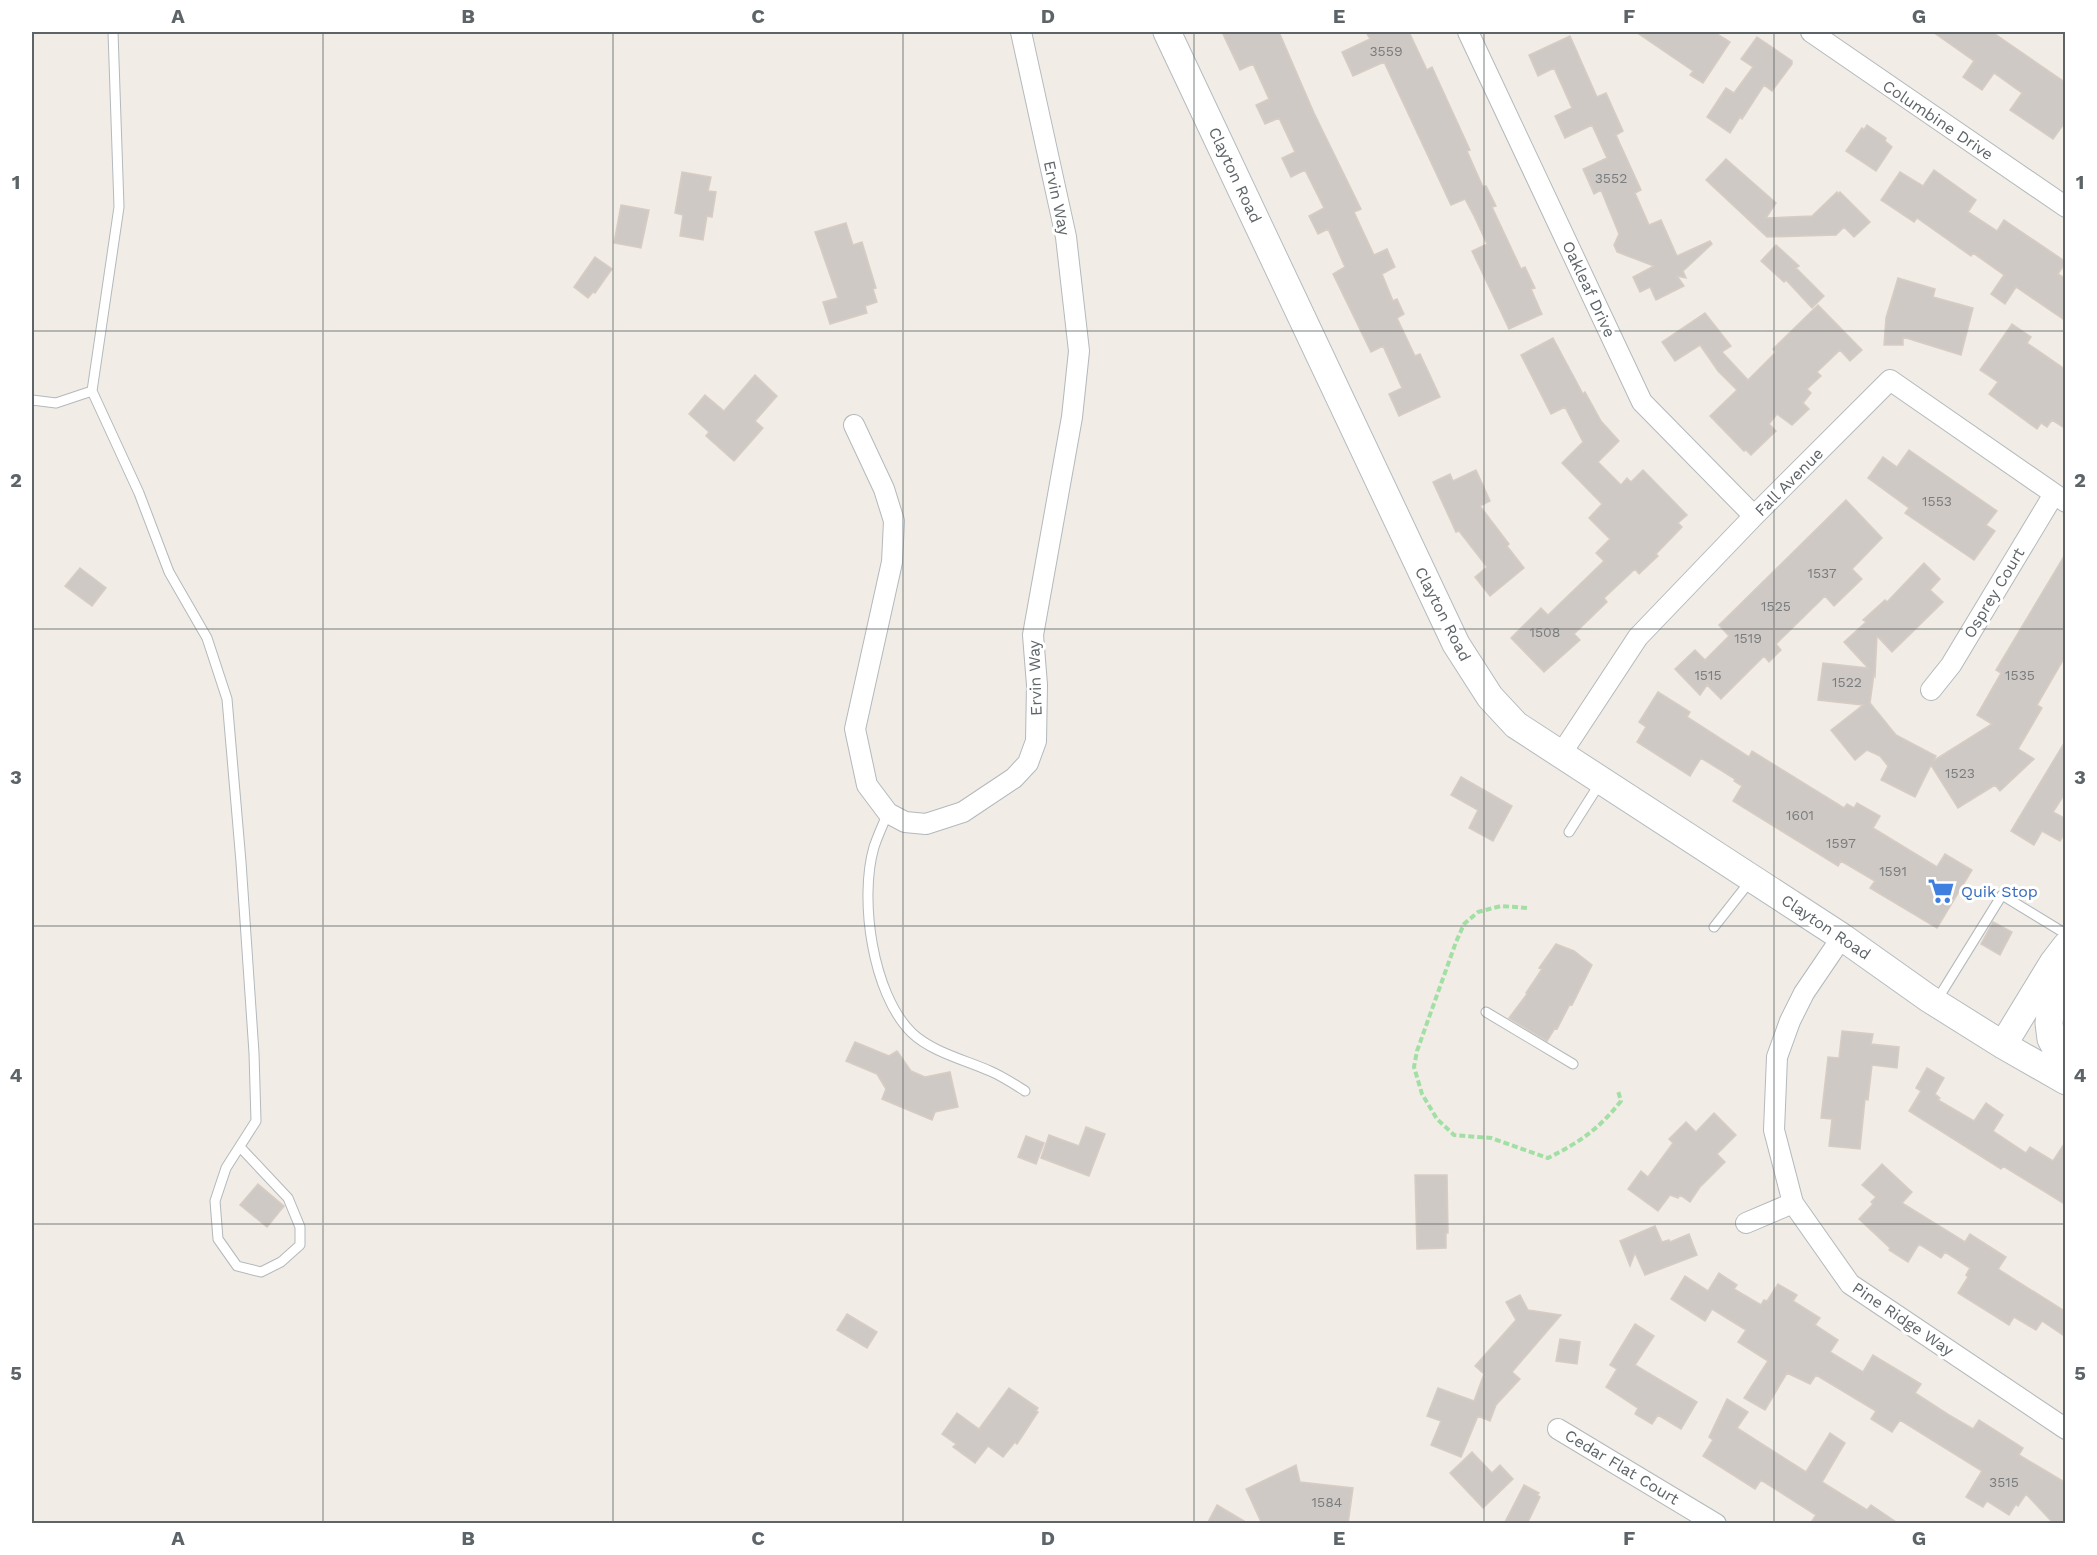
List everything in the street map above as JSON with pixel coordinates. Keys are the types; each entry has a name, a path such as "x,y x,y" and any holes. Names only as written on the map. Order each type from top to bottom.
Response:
{"street":[{"name":"Ervin Way","path":"888,813 904,822 926,824 963,812 1014,778 1028,763 1036,741 1037,685 1033,635 1072,417 1079,351 1066,237 1021,32"},
{"name":"Clayton Road","path":"1167,32 1456,644 1490,697 1516,725 1842,936 1935,1002 2003,1045 2066,1080"},
{"name":"Oakleaf Drive","path":"1468,32 1642,402 1754,516"},
{"name":"Columbine Drive","path":"1811,32 2066,207"},
{"name":"Fall Avenue","path":"1561,754 1638,637 1754,516 1890,380 2060,498"},
{"path":"854,425 884,489 894,521 892,562 855,729 867,785 888,813"},
{"name":"Osprey Court","path":"1931,690 1951,665 2060,498"},
{"name":"Pine Ridge Way","path":"1842,936 1799,1002 1777,1057 1774,1130 1792,1203 1850,1284 2066,1429"},
{"path":"2003,1045 2059,954"},
{"path":"2059,954 2049,1023 2051,1039 2061,1058 2066,1080"},
{"path":"1746,1223 1792,1203"},
{"name":"Cedar Flat Court","path":"1558,1429 1716,1524"}],"lane":[{"path":"113,32 119,207 92,392 139,493 169,572 207,638 227,699 241,861 254,1053 256,1122 226,1168 215,1201 218,1239 237,1266 261,1272 281,1262 300,1245 300,1227 288,1198 240,1147"},
{"path":"32,400 56,403 92,392"},
{"path":"1569,832 1602,780"},
{"path":"888,813 874,848 869,888 870,923 876,967 894,1009 912,1033 937,1049 993,1072 1026,1091"},
{"path":"1714,927 1753,878"},
{"path":"1935,1002 2002,895 2066,934"},
{"path":"1486,1012 1573,1064"}],"path":[{"path":"1527,908 1501,906 1478,912 1464,924 1455,942 1414,1066 1422,1094 1437,1119 1454,1135 1491,1138 1548,1158 1576,1145 1605,1121 1621,1101 1618,1091"}],"building":[{"path":"1222,32 1279,32 1314,113 1361,209 1354,212 1374,255 1387,249 1395,267 1382,274 1393,301 1397,299 1404,314 1397,318 1415,356 1420,354 1440,397 1399,416 1389,394 1402,388 1383,346 1371,352 1333,274 1345,267 1328,229 1318,234 1309,216 1324,208 1305,170 1291,177 1282,158 1295,152 1279,118 1265,124 1256,105 1269,99 1253,64 1240,70"},
{"path":"1366,32 1409,32 1427,70 1432,67 1470,150 1467,151 1483,187 1486,186 1496,206 1492,207 1521,269 1525,267 1535,288 1531,289 1542,314 1509,329 1472,251 1487,244 1474,216 1465,199 1451,205 1384,62 1353,76 1342,52 1370,39"},
{"path":"1636,32 1714,32 1730,42 1703,83 1690,75 1693,71"},
{"path":"1933,32 1992,32 2066,83 2066,121 2053,139 2010,110 2022,93 1994,73 1982,90 1963,77 1974,61"},
{"path":"1570,36 1597,97 1606,93 1623,131 1616,135 1641,190 1635,193 1649,225 1661,220 1677,256 1710,241 1712,244 1683,271 1686,278 1677,276 1684,286 1656,300 1650,287 1640,292 1633,277 1654,266 1617,252 1614,245 1619,234 1601,190 1594,194 1583,169 1607,158 1592,125 1565,138 1555,116 1572,108 1554,68 1538,76 1529,55"},
{"path":"1757,37 1792,61 1792,64 1772,91 1764,85 1730,133 1707,117 1726,88 1734,93 1753,67 1741,59"},
{"path":"1867,125 1886,138 1885,141 1892,147 1876,171 1846,151 1862,128 1864,130"},
{"path":"1726,159 1776,203 1766,218 1812,216 1837,192 1838,194 1840,192 1870,222 1854,237 1844,227 1836,235 1767,237 1706,180"},
{"path":"1934,170 1976,200 1968,212 1997,231 2004,220 2066,262 2058,274 2066,279 2066,321 2016,287 2005,304 1991,294 2004,275 1973,253 1971,256 1917,218 1914,222 1881,200 1900,172 1923,186"},
{"path":"682,172 711,177 708,191 716,192 712,217 707,216 703,240 680,236 683,215 675,213"},
{"path":"621,205 649,210 641,248 614,243"},
{"path":"846,223 853,245 862,242 876,288 873,289 877,302 865,306 867,313 830,324 823,302 838,298 815,232"},
{"path":"1776,245 1799,266 1796,268 1824,296 1812,308 1786,280 1784,282 1761,261"},
{"path":"595,257 612,269 595,293 593,292 588,298 574,287"},
{"path":"1898,278 1935,289 1933,297 1973,308 1961,355 1903,337 1903,345 1884,345 1886,318"},
{"path":"1818,305 1862,350 1850,361 1840,350 1817,372 1821,376 1807,389 1811,393 1803,403 1809,409 1792,425 1777,414 1769,424 1776,431 1751,455 1746,450 1744,451 1710,416 1737,390 1718,371 1700,345 1675,361 1662,342 1705,313 1731,346 1722,352 1748,380 1776,352 1773,349"},
{"path":"2012,324 2031,337 2027,343 2066,370 2066,429 2052,420 2047,427 2041,423 2037,429 1989,394 1998,382 1980,370"},
{"path":"1553,338 1583,394 1585,392 1601,421 1619,441 1598,462 1621,485 1627,478 1631,482 1643,470 1687,515 1678,523 1682,527 1656,554 1658,556 1639,574 1635,569 1604,598 1607,602 1574,634 1580,640 1544,672 1511,638 1541,608 1548,615 1604,561 1596,553 1610,539 1589,518 1602,504 1562,463 1583,442 1565,407 1551,414 1521,355"},
{"path":"755,375 777,396 755,421 763,428 734,461 706,436 709,432 689,414 705,395 724,411"},
{"path":"1909,450 1997,511 1986,525 1995,531 1974,560 1905,513 1909,508 1868,478 1883,457 1897,467"},
{"path":"1476,470 1490,501 1480,506 1524,568 1490,596 1475,577 1487,567 1459,531 1456,532 1433,482 1450,474 1453,481"},
{"path":"1846,500 1882,538 1852,569 1862,579 1834,606 1825,596 1776,644 1781,650 1769,662 1764,656 1721,699 1707,685 1700,695 1675,669 1695,650 1705,660 1729,636 1719,625"},
{"path":"2066,553 2066,655 2037,705 2042,708 2018,749 2034,759 2000,791 1995,785 1958,808 1931,765 1915,797 1881,780 1888,766 1880,756 1867,750 1855,760 1831,730 1863,705 1818,700 1823,663 1868,668 1844,642 1866,622 1863,620 1885,600 1887,602 1924,563 1940,579 1930,590 1943,602 1892,652 1877,636 1875,676 1874,674 1870,703 1896,735 1936,756 1933,761 1992,724 1977,715 2001,673 1996,670"},
{"path":"80,568 106,588 92,606 65,586"},
{"path":"1658,692 1690,712 1687,717 1749,757 1752,751 1844,808 1847,804 1854,808 1857,803 1880,816 1873,828 1937,867 1945,854 1972,870 1937,928 1870,888 1875,881 1841,861 1838,866 1733,801 1742,786 1734,781 1735,779 1701,758 1690,776 1637,742 1646,727 1639,722"},
{"path":"2066,740 2066,792 2053,812 2066,819 2066,832 2060,841 2042,831 2034,845 2011,831"},
{"path":"1461,777 1512,806 1493,841 1469,828 1478,810 1451,795"},
{"name":"Quik Stop","path":"1993,922 2012,932 2000,955 1981,944"},
{"path":"1556,944 1574,951 1592,965 1572,1005 1570,1004 1557,1029 1555,1028 1547,1041 1509,1018 1527,994 1542,969 1539,968"},
{"path":"1842,1031 1873,1034 1871,1044 1899,1047 1897,1068 1872,1065 1868,1100 1865,1099 1860,1149 1829,1146 1832,1119 1821,1118 1828,1057 1839,1058"},
{"path":"855,1042 889,1056 897,1051 911,1071 925,1077 950,1072 958,1107 935,1112 932,1120 882,1099 886,1089 877,1074 846,1061"},
{"path":"1927,1068 1944,1078 1935,1094 1940,1098 1938,1100 1974,1121 1986,1103 2003,1115 1993,1131 2026,1153 2030,1147 2053,1161 2066,1141 2066,1205 2003,1166 2001,1169 1909,1111 1921,1091 1916,1088"},
{"path":"1714,1113 1736,1135 1717,1154 1725,1162 1700,1187 1690,1202 1680,1195 1678,1198 1670,1195 1658,1211 1628,1189 1641,1171 1648,1177 1673,1143 1669,1139 1686,1122 1696,1132"},
{"path":"1086,1127 1105,1134 1089,1176 1041,1158 1049,1135 1079,1146"},
{"path":"1026,1136 1044,1143 1036,1164 1018,1157"},
{"path":"1882,1164 1912,1192 1902,1203 1965,1242 1970,1234 2006,1257 1998,1269 2066,1312 2066,1337 2042,1321 2036,1330 2014,1317 2009,1325 1958,1293 1968,1277 1966,1275 1970,1268 1945,1252 1941,1258 1919,1244 1908,1262 1889,1250 1890,1248 1859,1219 1873,1204 1871,1202 1876,1197 1862,1185"},
{"path":"1415,1175 1447,1175 1446,1248 1417,1249"},
{"path":"258,1184 284,1206 267,1227 240,1205"},
{"path":"1655,1226 1662,1242 1669,1240 1670,1242 1689,1234 1697,1255 1645,1275 1635,1253 1630,1266 1620,1241"},
{"path":"1719,1273 1737,1285 1734,1289 1761,1305 1764,1300 1767,1301 1778,1284 1797,1295 1793,1301 1820,1318 1815,1325 1838,1340 1830,1352 1863,1372 1873,1355 1921,1384 1915,1393 1949,1415 1973,1429 1979,1420 2023,1448 2019,1455 2066,1483 2066,1524 2054,1524 2026,1494 2009,1515 1987,1501 1983,1507 1966,1497 1982,1471 1900,1420 1892,1432 1871,1419 1876,1411 1816,1375 1810,1384 1787,1373 1765,1410 1744,1398 1768,1361 1738,1342 1746,1330 1712,1309 1705,1321 1671,1299 1685,1276 1708,1291"},
{"path":"1520,1295 1528,1310 1561,1315 1512,1372 1520,1379 1496,1405 1490,1421 1478,1416 1461,1457 1431,1445 1441,1421 1427,1416 1438,1388 1474,1401 1484,1374 1475,1366 1516,1320 1506,1302"},
{"path":"847,1314 877,1332 867,1348 837,1330"},
{"path":"1635,1324 1654,1336 1635,1365 1697,1402 1681,1429 1658,1415 1652,1424 1635,1414 1638,1408 1606,1387 1617,1369 1610,1365"},
{"path":"1560,1339 1580,1342 1577,1364 1556,1361"},
{"path":"1009,1388 1038,1408 1036,1411 1038,1412 1017,1444 1015,1442 1003,1457 988,1446 975,1463 953,1447 956,1444 942,1434 957,1413 979,1429"},
{"path":"1727,1399 1748,1412 1737,1428 1806,1472 1830,1433 1845,1443 1822,1482 1867,1510 1871,1505 1899,1524 1810,1524 1816,1515 1761,1480 1755,1489 1703,1456 1713,1440 1709,1437"},
{"path":"1472,1452 1492,1473 1500,1465 1513,1479 1483,1508 1450,1473"},
{"path":"1296,1465 1300,1482 1353,1488 1348,1524 1262,1524 1246,1489"},
{"path":"1524,1485 1539,1493 1537,1495 1540,1497 1527,1524 1504,1524"},
{"path":"1217,1505 1249,1524 1207,1524"}],"place":[{"name":"Quik Stop","path":"1941,891"}]}
